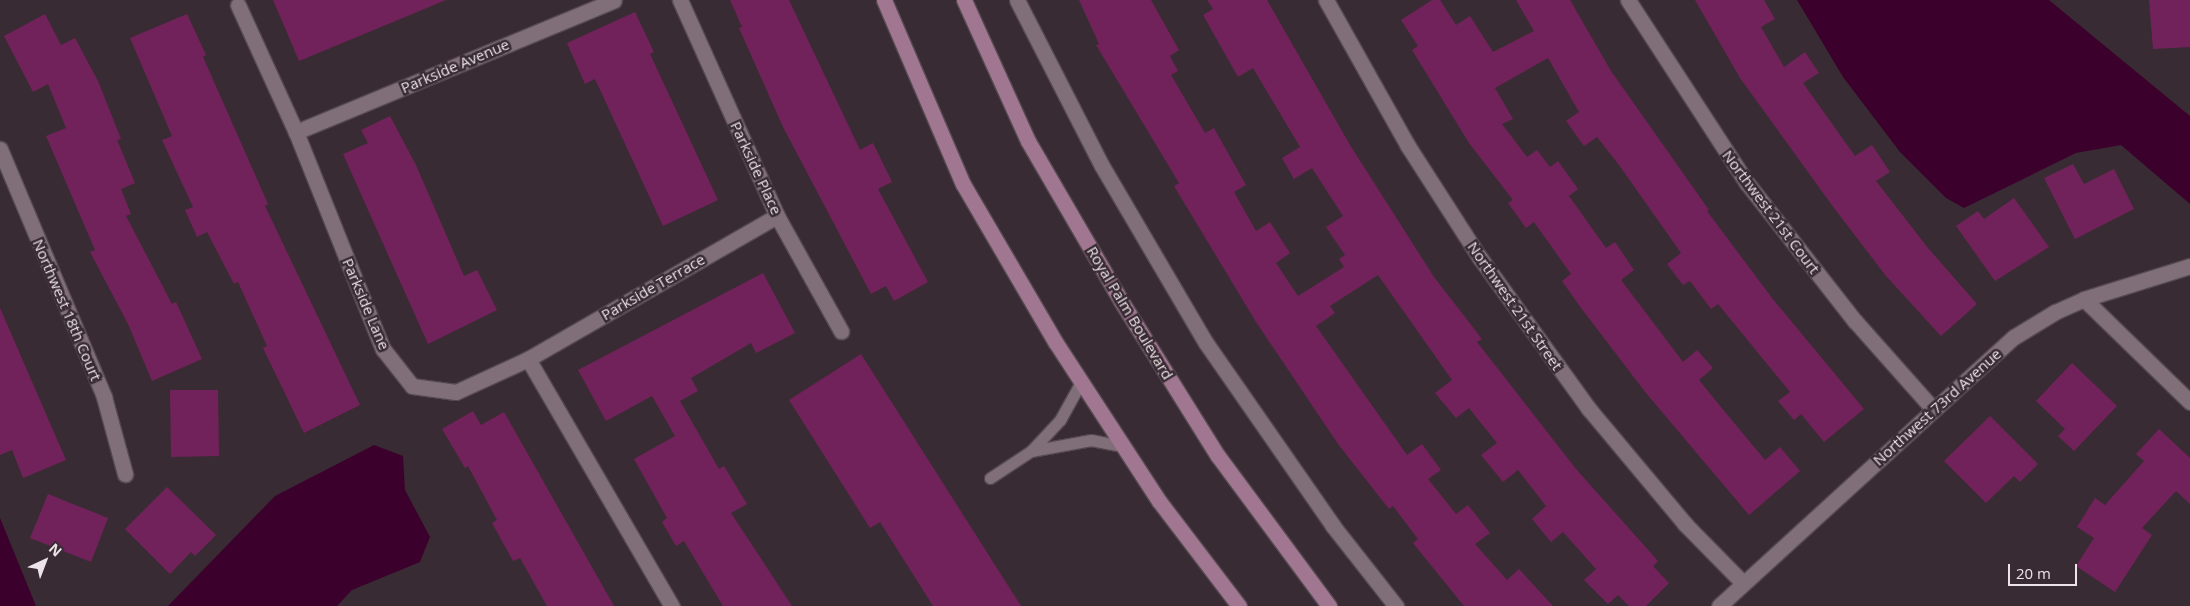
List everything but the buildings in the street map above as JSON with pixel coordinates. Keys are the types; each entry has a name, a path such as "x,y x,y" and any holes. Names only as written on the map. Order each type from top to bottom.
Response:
{"main road":[{"path":"884,0 963,184 1081,382 1122,446 1158,501 1239,606"},
{"name":"Royal Palm Boulevard","path":"964,0 1028,141 1121,301 1218,456 1329,606"}],"street":[{"name":"Parkside Avenue","path":"296,132 614,0"},
{"name":"Parkside Place","path":"680,0 777,216 841,331"},
{"path":"1017,0 1102,166 1206,343 1333,526 1396,606"},
{"name":"Northwest 21st Street","path":"1326,0 1408,146 1480,258 1589,409 1686,524 1743,584"},
{"name":"Northwest 21st Court","path":"1628,0 1746,183 1855,321 1933,410"},
{"name":"Parkside Lane","path":"238,5 296,132 383,349 412,386 456,392 528,359"},
{"name":"Northwest 18th Court","path":"0,149 104,397 125,474"},
{"name":"Parkside Terrace","path":"528,359 777,216"},
{"name":"Northwest 73rd Avenue","path":"1719,606 2014,337 2054,312 2084,299 2190,266"},
{"path":"2084,299 2190,402"},
{"path":"528,359 672,606"}],"lane":[{"path":"990,478 1031,451 1060,420 1081,382"},
{"path":"1031,451 1091,440 1122,446"}],"shaded area":[{"path":"1797,0 2049,0 2190,116 2190,204 2121,145 2076,153 1964,208 1946,198 1900,152 1843,77"},
{"path":"374,445 403,456 405,490 430,537 420,562 352,590 337,606 168,606 275,496"},
{"path":"0,518 36,606 0,606"}]}
